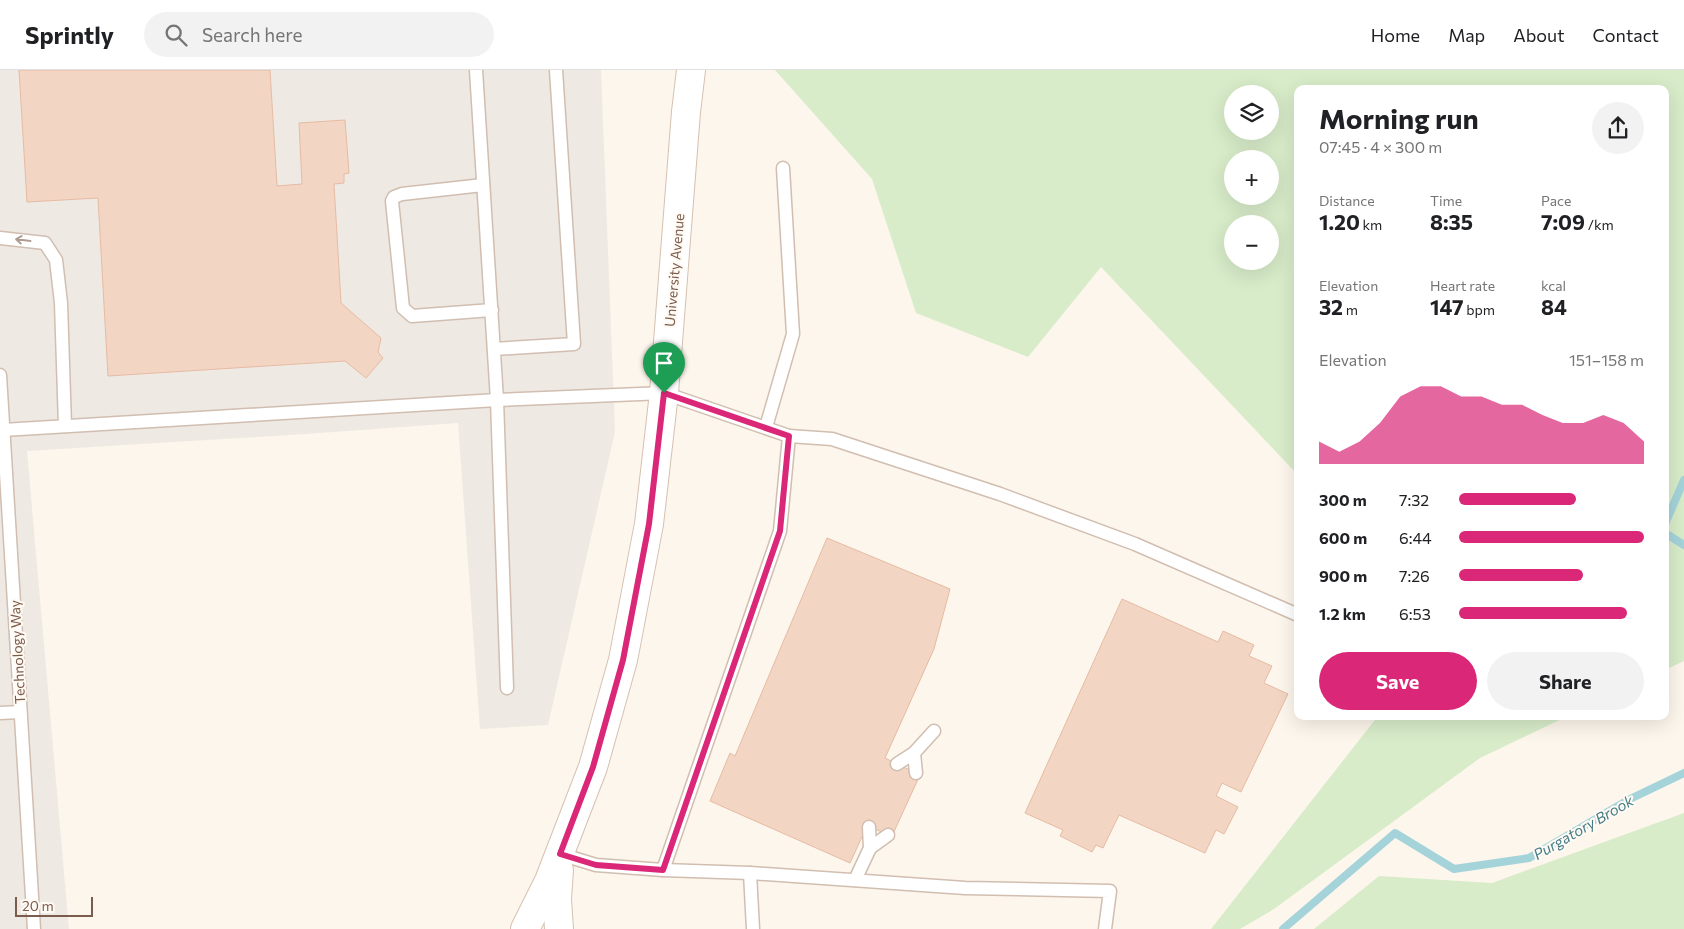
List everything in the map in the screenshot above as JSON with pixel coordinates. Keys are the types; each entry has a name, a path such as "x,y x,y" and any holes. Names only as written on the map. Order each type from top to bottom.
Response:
{"main road":[{"name":"University Avenue","path":"526,929 560,854 593,767 623,660 649,524 664,393 691,70"},
{"path":"559,929 557,899 560,854"}],"lane":[{"path":"476,70 497,400 507,688"},
{"path":"494,349 574,344 556,70"},
{"path":"766,427 793,334 783,168"},
{"path":"484,185 402,194 394,197 392,201 403,308 407,313 412,316 492,310"},
{"path":"0,238 46,242 56,260 62,303 65,426"},
{"name":"Technology Way","path":"0,376 34,929"},
{"path":"3,430 497,400 664,393 789,436 832,439 1008,497 1135,544 1294,613"},
{"path":"663,870 780,531 789,436"},
{"path":"0,713 20,712"},
{"path":"897,764 914,754 934,731"},
{"path":"914,754 916,773"},
{"path":"855,880 870,848 869,827"},
{"path":"870,848 888,835"},
{"path":"560,854 596,865 663,870 750,873 965,888 1110,891 1105,929"},
{"path":"750,873 753,929"}],"shaded area":[{"path":"0,70 601,70 615,432 548,725 480,729 458,423 27,451 69,929 0,929"}],"green space":[{"path":"775,70 1684,70 1684,661 1669,668 1669,85 1294,85 1294,471 1101,267 1028,357 916,313 872,179"},
{"path":"1375,720 1560,720 1480,758 1274,909 1240,929 1211,929"},
{"path":"1684,813 1684,929 1314,929 1379,876 1492,883"}],"building":[{"path":"19,70 270,70 277,186 302,184 299,123 345,120 349,173 344,174 344,183 334,184 341,303 381,338 378,352 383,358 366,378 345,361 108,376 98,198 27,202"},
{"path":"827,538 950,589 934,649 885,758 920,775 892,836 867,826 850,863 710,801 730,753 735,756"},
{"path":"1122,599 1218,642 1223,631 1254,645 1249,656 1272,666 1264,683 1288,694 1241,792 1222,783 1216,796 1238,807 1224,834 1216,830 1205,853 1119,815 1103,848 1096,845 1092,852 1060,836 1063,830 1025,813"}],"waterway":[{"name":"Purgatory Brook","path":"1669,515 1684,480"},
{"name":"Purgatory Brook","path":"1669,536 1684,545"},
{"name":"Purgatory Brook","path":"1283,929 1395,833 1454,869 1529,858 1630,799 1684,773"}],"route":[{"path":"664,393 789,436 780,531 663,870 596,865 560,854 593,767 623,660 649,524 664,393"}]}
